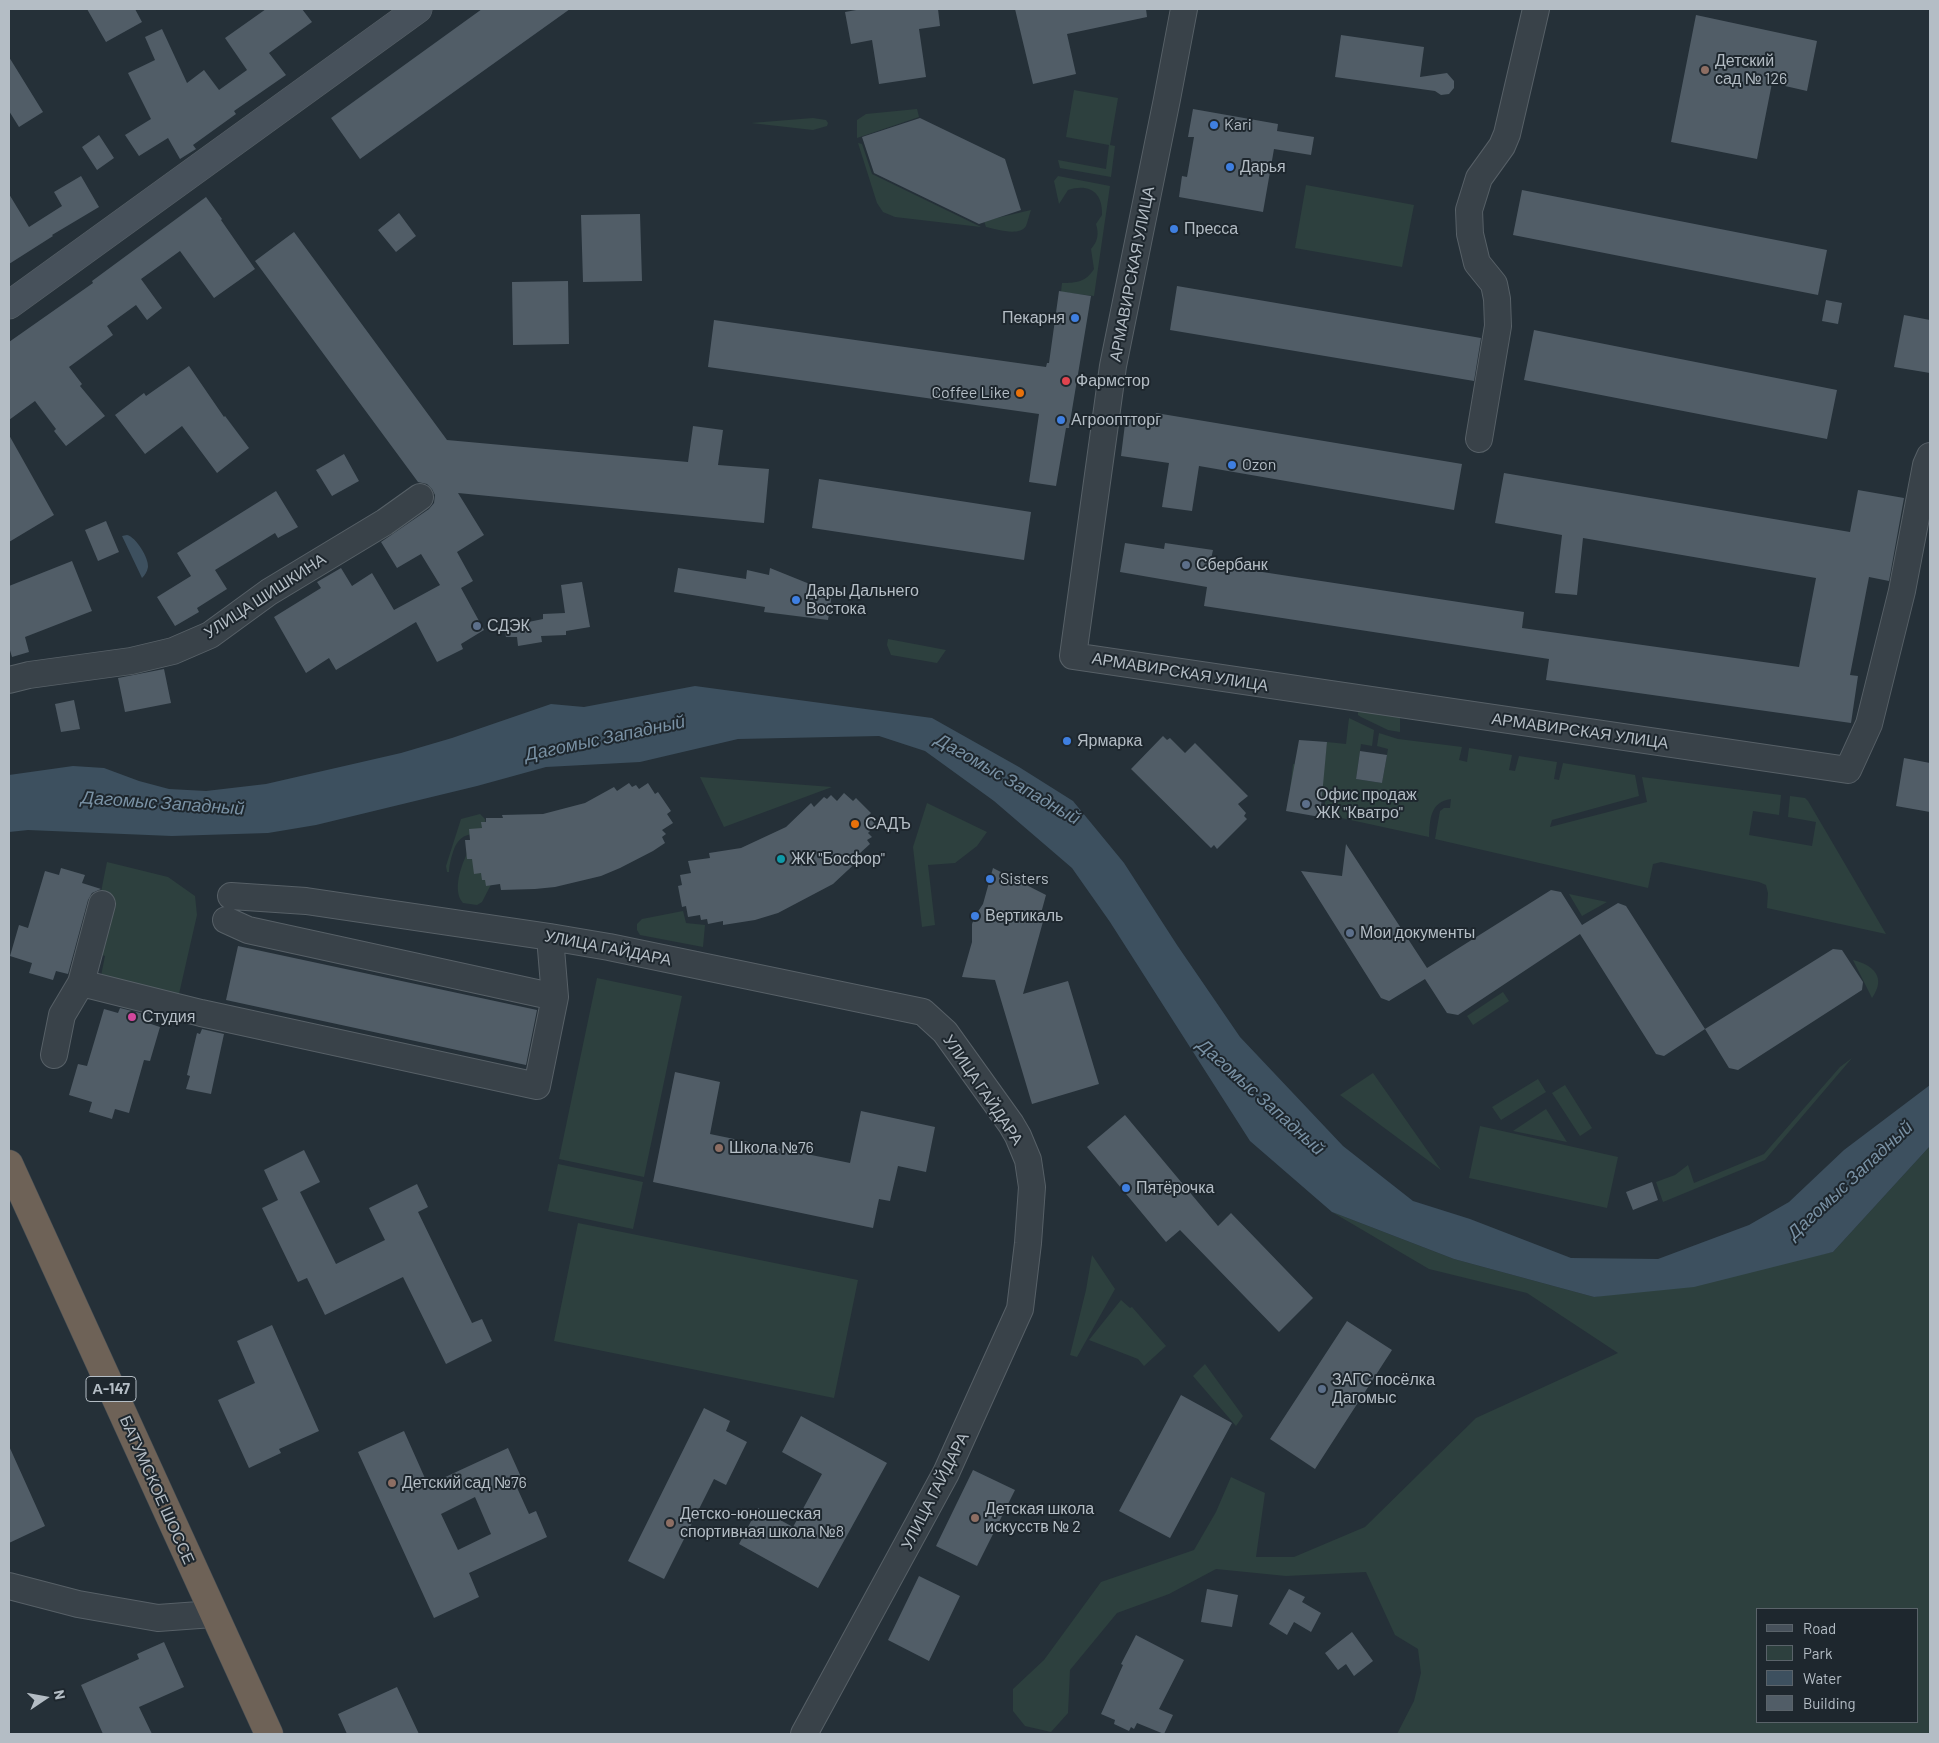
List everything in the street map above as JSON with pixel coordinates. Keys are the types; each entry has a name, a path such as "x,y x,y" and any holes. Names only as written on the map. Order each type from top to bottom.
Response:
{"highway":[{"name":"БАТУМСКОЕ ШОССЕ","path":"9,1164 269,1734"}],"main road":[{"path":"9,305 418,9"}],"street":[{"name":"АРМАВИРСКАЯ УЛИЦА","path":"1184,9 1168,99 1113,366 1073,656 1848,770 1869,724 1902,591 1926,465 1930,456"},
{"path":"1479,439 1498,326 1497,299 1494,284 1477,263 1470,234 1469,210 1479,178 1502,146 1507,134 1536,9"},
{"name":"УЛИЦА ШИШКИНА","path":"9,680 29,675 131,661 173,651 210,635 268,592 385,522 420,497"},
{"name":"УЛИЦА ГАЙДАРА","path":"555,997 248,930 228,908 306,902 550,937 609,947 923,1012 945,1032 1000,1109 1018,1136 1028,1160 1032,1197 1020,1309 940,1486 804,1734"},
{"path":"54,1055 62,1015 81,983 102,904"},
{"path":"81,983 201,1013 538,1086 555,997 550,937"},
{"path":"9,1586 78,1604 158,1618 213,1614"}],"green space":[{"path":"1074,90 1118,98 1110,145 1115,146 1111,177 1060,168 1058,160 1106,169 1109,145 1066,137"},
{"path":"917,109 919,117 857,138 857,120 866,114"},
{"path":"813,118 826,120 827,126 813,130 751,123"},
{"path":"858,143 862,144 872,174 981,227 895,217 883,212 877,203"},
{"path":"1058,176 1110,186 1094,296 1061,292 1062,283 1080,281 1088,277 1094,269 1091,249 1097,237 1096,224 1102,215 1100,200 1093,191 1076,188 1068,190 1059,204 1054,181"},
{"path":"1306,185 1414,205 1402,267 1295,248"},
{"path":"1031,210 1026,226 1018,231 1013,232 986,227 984,221"},
{"path":"888,639 946,650 937,663 891,655 887,645"},
{"path":"1360,710 1400,715 1400,732 1388,730 1361,717 1358,715"},
{"path":"1349,718 1374,730 1372,746 1361,744 1356,779 1382,783 1388,749 1377,746 1379,733 1398,739 1462,747 1459,760 1467,762 1469,748 1512,755 1509,770 1515,771 1519,756 1557,762 1554,779 1559,780 1563,763 1635,775 1639,796 1552,820 1550,827 1647,802 1642,777 1781,795 1779,815 1753,811 1749,835 1812,846 1816,822 1788,817 1790,796 1805,798 1886,934 1767,908 1768,893 1766,885 1759,882 1661,862 1653,864 1648,888 1435,839 1440,811 1444,808 1450,808 1451,799 1439,804 1432,812 1429,837 1323,814 1326,797 1290,790 1293,764 1324,767 1327,742 1346,744"},
{"path":"700,777 832,787 724,827"},
{"path":"927,803 987,832 977,846 955,863 928,865 935,925 922,927 913,847"},
{"path":"480,814 485,819 487,833 462,838 453,852 449,872 447,872 446,866 461,819"},
{"path":"468,852 499,869 482,902 477,905 463,903 458,892 460,871"},
{"path":"107,862 168,877 195,896 197,915 179,994 101,976 105,956 97,953 101,892"},
{"path":"1569,894 1607,902 1582,916"},
{"path":"683,911 686,923 705,925 703,947 640,935 637,930 637,924 642,919"},
{"path":"1853,960 1867,965 1876,973 1878,984 1872,998"},
{"path":"597,978 682,996 644,1177 559,1159"},
{"path":"1503,992 1509,1001 1473,1025 1467,1016"},
{"path":"1852,1058 1765,1160 1663,1202 1656,1182 1675,1175 1688,1165 1694,1183 1764,1154 1840,1067"},
{"path":"1373,1073 1441,1170 1340,1095"},
{"path":"1538,1079 1546,1092 1501,1120 1492,1107"},
{"path":"1565,1085 1592,1128 1580,1136 1552,1093"},
{"path":"1546,1109 1567,1142 1513,1131"},
{"path":"1480,1126 1618,1157 1607,1208 1469,1178"},
{"path":"1930,1146 1930,1734 1397,1734 1414,1701 1421,1673 1418,1649 1395,1635 1366,1572 1286,1576 1216,1569 1169,1594 1117,1613 1070,1670 1068,1713 1051,1732 1025,1726 1013,1711 1013,1689 1044,1660 1101,1582 1194,1550 1216,1512 1231,1477 1265,1493 1256,1557 1294,1557 1365,1527 1476,1418 1618,1353 1527,1293 1429,1269 1332,1212 1454,1259 1594,1297 1833,1252"},
{"path":"558,1164 643,1182 633,1229 548,1211"},
{"path":"578,1223 858,1280 834,1398 554,1341"},
{"path":"1092,1255 1115,1289 1077,1357 1070,1355 1086,1290"},
{"path":"1121,1300 1130,1308 1132,1307 1166,1346 1144,1366 1138,1359 1089,1340"},
{"path":"1205,1364 1243,1416 1236,1426 1193,1376"}],"water":[{"path":"127,535 138,544 148,563 146,573 142,578 122,536"},
{"name":"Дагомыс Западный","path":"695,686 932,718 1019,767 1073,801 1124,863 1240,1037 1343,1146 1413,1201 1470,1219 1571,1258 1658,1259 1749,1225 1789,1202 1844,1150 1930,1085 1930,1146 1833,1252 1694,1287 1594,1297 1454,1259 1332,1212 1250,1141 1110,922 1072,868 994,801 925,751 879,736 738,739 640,762 546,767 477,786 316,825 268,833 172,836 28,830 9,832 9,775 73,766 104,768 139,781 169,789 206,791 266,784 401,753 452,738 551,704 584,707"}],"building":[{"path":"87,9 135,9 142,22 106,42"},
{"path":"266,9 302,9 312,22 269,53 286,75 234,111 236,114 193,145 196,149 180,159 168,138 139,156 125,135 151,119 128,73 155,60 145,37 162,29 187,83 204,70 219,90 247,70 225,38"},
{"path":"482,9 570,9 360,159 331,118"},
{"path":"862,9 938,9 940,26 919,29 926,77 879,84 872,40 851,44 845,12"},
{"path":"1015,9 1146,9 1147,17 1067,34 1076,74 1033,84"},
{"path":"1696,15 1817,41 1807,91 1772,83 1757,159 1671,142"},
{"path":"1341,35 1424,47 1420,77 1447,73 1454,81 1454,88 1449,94 1441,95 1435,91 1335,77"},
{"path":"9,57 43,112 19,127 9,111"},
{"name":"Дарья","path":"1193,109 1278,124 1277,131 1314,137 1311,155 1274,149 1263,212 1179,197 1182,176 1187,177 1194,137 1188,137"},
{"path":"920,118 1005,159 1021,210 979,224 874,173 862,137"},
{"path":"99,135 114,158 97,170 82,147"},
{"path":"81,176 99,207 9,264 9,194 29,227 62,206 54,192"},
{"path":"1522,190 1827,250 1818,295 1513,235"},
{"path":"206,197 255,269 214,298 180,251 141,279 162,308 147,320 136,305 107,326 113,335 69,367 82,384 80,386 105,416 66,446 35,401 9,420 9,342 93,283 92,281"},
{"path":"399,213 416,236 396,252 378,230"},
{"path":"640,214 642,281 583,282 581,215"},
{"path":"294,232 447,440 688,462 693,426 723,430 718,465 769,469 764,523 458,493 484,535 457,552 473,581 461,588 484,630 461,644 463,649 437,662 416,622 336,670 329,658 306,673 274,617 321,588 317,582 341,568 352,586 372,573 394,610 440,585 421,554 397,568 381,542 429,509 434,503 435,495 432,489 427,484 418,482 255,261"},
{"path":"568,281 569,344 513,345 512,282"},
{"path":"1177,286 1481,338 1474,381 1170,330"},
{"path":"1059,291 1091,296 1069,428 1066,428 1056,486 1029,482 1039,414 708,367 714,320 1046,367 1047,363 1049,363"},
{"path":"1826,300 1842,303 1838,324 1822,321"},
{"path":"1904,315 1930,320 1930,373 1894,367"},
{"path":"1534,330 1837,390 1827,439 1524,380"},
{"path":"189,366 224,417 249,448 217,473 182,426 145,454 115,415 144,393 146,396"},
{"path":"1156,413 1462,464 1454,510 1199,466 1192,511 1162,507 1169,463 1121,456 1126,416 1155,421"},
{"path":"9,435 54,515 9,542"},
{"path":"344,454 359,481 332,496 316,470"},
{"path":"1504,473 1850,532 1858,490 1904,498 1889,581 1869,577 1850,675 1858,676 1851,723 1546,680 1549,659 1204,606 1207,587 1120,572 1125,543 1164,549 1165,543 1213,550 1210,564 1524,612 1522,628 1799,667 1816,578 1583,538 1577,595 1555,593 1562,535 1495,523"},
{"path":"819,479 1031,512 1024,560 812,528"},
{"path":"276,491 298,527 278,538 275,533 215,570 227,589 197,608 199,612 175,626 157,597 191,576 177,553"},
{"path":"106,521 119,552 98,561 85,530"},
{"path":"72,561 92,611 25,637 29,652 12,657 9,647 9,586"},
{"path":"678,568 746,579 747,570 769,575 770,568 832,593 828,620 764,612 765,607 674,592"},
{"path":"582,582 590,627 566,631 566,635 541,636 542,642 518,646 517,637 506,637 504,627 543,619 543,614 565,613 561,585"},
{"path":"164,669 171,703 125,712 118,678"},
{"path":"74,700 80,729 61,732 55,704"},
{"path":"1163,736 1167,740 1170,738 1185,753 1195,743 1248,796 1238,804 1246,813 1244,816 1247,819 1217,849 1214,845 1211,848 1131,769"},
{"path":"1299,740 1327,742 1320,817 1286,811"},
{"path":"1360,751 1387,755 1382,783 1356,779"},
{"path":"1904,758 1930,763 1930,812 1896,806"},
{"path":"629,783 632,787 636,785 639,789 648,783 655,794 658,792 671,811 667,814 673,823 662,830 666,834 662,837 665,843 653,851 601,876 555,887 501,890 500,884 486,886 485,880 482,880 481,873 474,874 472,859 467,859 465,840 470,840 469,829 482,828 481,822 486,822 486,818 503,818 502,815 543,814 585,803 614,787 617,791"},
{"name":"ЖК \"Босфор\"","path":"844,793 853,801 856,798 871,813 868,816 876,825 868,833 872,837 867,840 870,844 859,854 862,857 833,884 778,913 755,920 723,925 723,921 708,924 707,919 701,920 700,915 688,917 686,906 682,907 678,886 682,885 680,875 691,873 688,861 710,858 709,853 741,848 786,827 811,803 814,807 824,797 827,799 831,795 837,801"},
{"path":"1346,844 1427,968 1551,890 1561,892 1582,925 1618,903 1626,906 1705,1029 1664,1056 1656,1054 1580,934 1458,1015 1447,1013 1425,979 1389,1001 1381,998 1301,871 1342,876"},
{"path":"61,868 85,875 82,883 101,889 92,893 88,900 68,974 56,971 53,980 29,973 32,963 10,956 19,925 28,928 45,871 59,875"},
{"path":"993,868 1046,895 1040,917 1044,918 1023,994 1068,981 1099,1084 1032,1104 995,980 962,977 972,942 972,924 983,904"},
{"path":"238,946 537,1010 526,1065 226,1000"},
{"path":"1833,949 1842,950 1863,982 1862,990 1738,1070 1729,1068 1705,1029"},
{"path":"120,1008 144,1014 142,1021 160,1027 150,1061 144,1060 129,1113 115,1109 112,1119 89,1112 92,1102 69,1095 78,1064 87,1066 104,1009 118,1013"},
{"path":"202,1029 224,1034 211,1094 186,1089 190,1076 187,1075 197,1033 200,1034"},
{"name":"Школа №76","path":"675,1072 720,1082 710,1134 850,1163 861,1111 935,1127 926,1172 898,1166 890,1201 879,1199 873,1228 653,1182"},
{"path":"1125,1115 1218,1226 1231,1213 1313,1298 1279,1332 1180,1230 1166,1242 1087,1147"},
{"path":"304,1150 320,1182 300,1192 336,1264 385,1240 369,1208 417,1184 428,1207 418,1212 472,1323 482,1319 492,1341 446,1364 403,1277 325,1315 307,1278 298,1282 262,1208 278,1200 264,1170"},
{"path":"1652,1182 1658,1200 1633,1210 1626,1192"},
{"path":"1347,1321 1392,1350 1315,1469 1270,1439"},
{"path":"272,1325 319,1431 279,1449 281,1453 249,1468 218,1400 255,1383 237,1341"},
{"path":"1181,1395 1232,1423 1170,1538 1119,1511"},
{"name":"Детско-юношеская спортивная школа №8","path":"704,1408 730,1421 726,1431 747,1442 726,1485 714,1479 664,1579 628,1561"},
{"path":"801,1416 887,1463 818,1588 739,1544 758,1508 793,1527 822,1474 782,1452"},
{"path":"404,1431 428,1485 508,1448 521,1477 514,1481 529,1514 536,1511 547,1537 469,1573 479,1597 434,1618 358,1452","holes":["475,1497 491,1534 458,1550 441,1514"]},
{"path":"9,1446 45,1526 9,1543"},
{"name":"Детская школа искусств № 2","path":"973,1470 1015,1490 977,1566 936,1546"},
{"path":"919,1576 960,1596 929,1661 888,1640"},
{"path":"1207,1589 1238,1595 1232,1627 1201,1622"},
{"path":"1289,1589 1305,1597 1302,1602 1321,1613 1311,1632 1294,1622 1287,1635 1269,1624"},
{"path":"1352,1632 1373,1661 1354,1676 1346,1664 1338,1670 1325,1653"},
{"path":"1136,1635 1184,1660 1159,1709 1173,1715 1164,1734 1137,1723 1134,1729 1131,1727 1129,1731 1114,1724 1115,1720 1101,1714 1123,1665 1121,1664"},
{"path":"164,1642 184,1687 139,1707 152,1734 103,1734 81,1685 139,1659 137,1654"},
{"path":"397,1687 419,1734 347,1734 338,1714"}],"place":[{"name":"Детский сад № 126","path":"1705,70"},
{"name":"Kari","path":"1214,125"},
{"name":"Дарья","path":"1230,167"},
{"name":"Пресса","path":"1174,229"},
{"name":"Пекарня","path":"1075,318"},
{"name":"Фармстор","path":"1066,381"},
{"name":"Coffee Like","path":"1020,393"},
{"name":"Агрооптторг","path":"1061,420"},
{"name":"Ozon","path":"1232,465"},
{"name":"Сбербанк","path":"1186,565"},
{"name":"Дары Дальнего Востока","path":"796,600"},
{"name":"СДЭК","path":"477,626"},
{"name":"Ярмарка","path":"1067,741"},
{"name":"Офис продаж ЖК \"Кватро\"","path":"1306,804"},
{"name":"САДЪ","path":"855,824"},
{"name":"ЖК \"Босфор\"","path":"781,859"},
{"name":"Sisters","path":"990,879"},
{"name":"Вертикаль","path":"975,916"},
{"name":"Мои документы","path":"1350,933"},
{"name":"Студия","path":"132,1017"},
{"name":"Школа №76","path":"719,1148"},
{"name":"Пятёрочка","path":"1126,1188"},
{"name":"ЗАГС посёлка Дагомыс","path":"1322,1389"},
{"name":"Детский сад №76","path":"392,1483"},
{"name":"Детская школа искусств № 2","path":"975,1518"},
{"name":"Детско-юношеская спортивная школа №8","path":"670,1523"}]}
